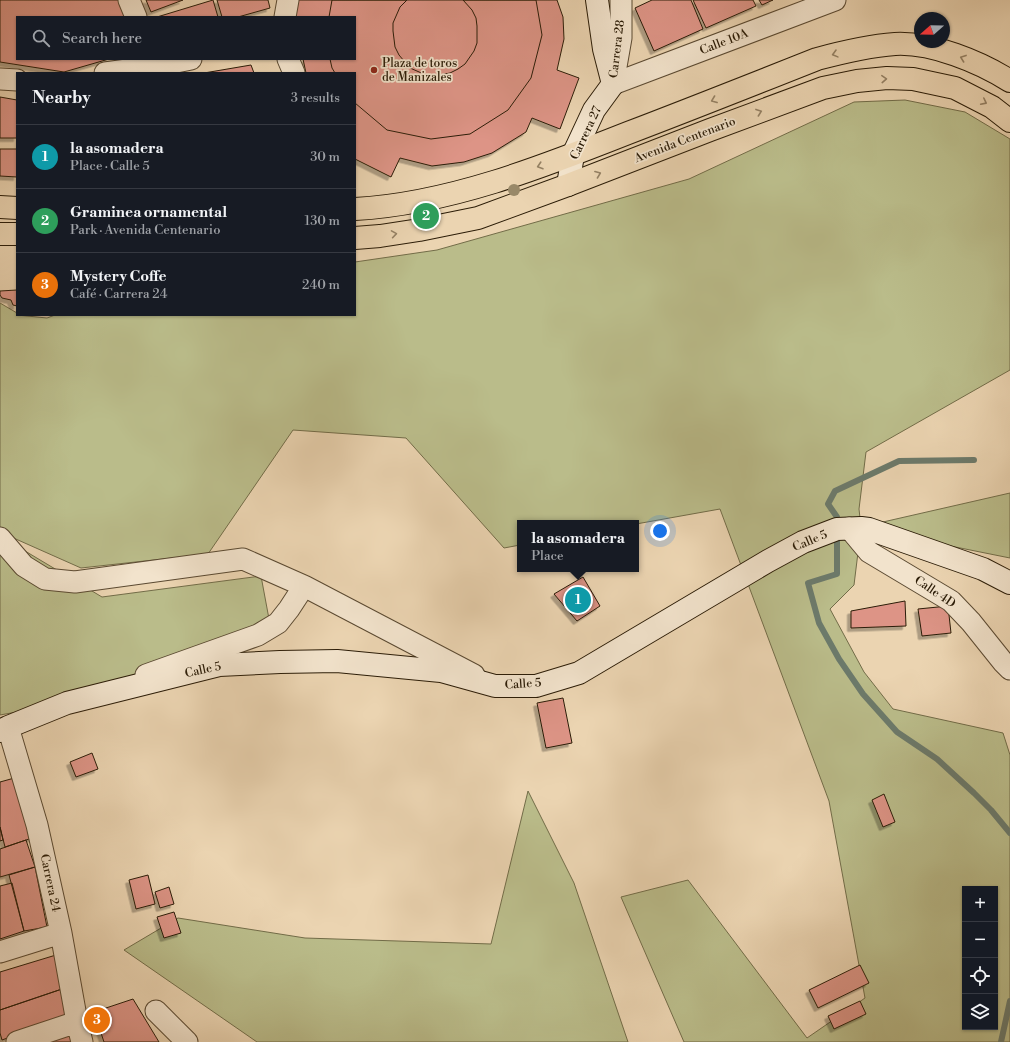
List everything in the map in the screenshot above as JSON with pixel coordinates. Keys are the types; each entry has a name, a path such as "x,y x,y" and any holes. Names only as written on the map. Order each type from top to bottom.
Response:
{"main road":[{"path":"356,210 418,202 471,189 573,155 817,59 855,49 897,44 927,47 964,58 1010,81"},
{"name":"Avenida Centenario","path":"356,238 419,230 478,218 823,88 857,81 886,78 913,79 955,88 992,107 1010,121"},
{"path":"0,207 16,208"},
{"path":"0,234 16,234"}],"street":[{"path":"129,0 136,16"},
{"path":"285,16 288,0"},
{"name":"Carrera 28","path":"597,0 604,49 613,84"},
{"name":"Carrera 28","path":"613,84 621,38 621,0"},
{"name":"Calle 10A","path":"613,84 835,0"},
{"path":"110,72 155,62 179,60"},
{"path":"288,60 294,72"},
{"path":"0,79 16,80"},
{"name":"Carrera 27","path":"568,185 573,155 594,110 613,84"},
{"name":"Calle 4D","path":"849,528 869,552 951,601 972,622 1010,669"},
{"name":"Calle 5","path":"4,729 67,703 219,665 337,661 441,671 495,686 536,686 579,673 768,561 803,542 837,529 869,529 982,569 1010,583"},
{"path":"0,538 24,566 45,579 75,582 243,559 304,586 495,686"},
{"path":"67,703 258,635 278,623 304,586"},
{"name":"Carrera 24","path":"4,729 37,825 61,933 82,1042"},
{"path":"0,952 61,933"},
{"path":"156,1011 187,1042"},
{"path":"17,1042 77,1022"}],"green space":[{"path":"905,100 965,112 1010,139 1010,370 866,452 859,509 861,527 1010,493 1010,558 861,528 854,585 830,609 864,672 893,709 1003,733 1010,755 1010,1042 684,1042 621,897 688,880 807,1038 865,998 829,801 720,509 639,523 639,520 517,520 517,546 504,548 406,438 293,430 208,554 81,568 0,532 0,303 16,312 16,316 47,318 52,316 356,316 356,262 437,250 689,179 854,102"},
{"path":"0,536 102,597 261,576 272,635 89,699 0,715"},
{"path":"528,791 574,883 628,1042 257,1042 124,950 178,918 305,938 491,944"}],"building":[{"path":"0,0 122,0 127,16 16,16 16,60 106,60 64,72 0,62"},
{"path":"146,0 183,0 151,12"},
{"path":"213,0 218,16 160,16"},
{"path":"217,0 268,0 270,8 242,16 222,16"},
{"path":"293,0 557,0 563,17 564,39 557,70 579,78 560,129 532,118 526,132 492,153 464,162 432,166 400,158 391,177 356,160 356,72 306,72 303,60 356,60 356,16 289,16"},
{"name":"Plaza de toros de Manizales","path":"332,0 407,0 400,7 393,23 395,47 399,55 410,68 426,75 434,76 450,73 458,69 465,64 474,51 477,43 476,18 472,10 463,0 536,0 542,35 531,78 508,110 470,134 431,139 387,130 356,104 356,72 334,72 330,60 356,60 356,16 329,16"},
{"path":"652,0 691,0 703,29 654,51 635,8"},
{"path":"693,0 753,0 756,6 706,28"},
{"path":"759,0 773,0 762,5"},
{"path":"251,65 254,72 210,72"},
{"path":"0,97 16,100 16,138 0,138"},
{"path":"0,149 16,149 16,177 0,176"},
{"path":"16,290 16,306 13,305 11,300 2,298 0,291"},
{"path":"583,577 600,606 577,621 554,594"},
{"path":"905,601 906,626 851,628 851,611"},
{"path":"948,606 951,633 922,636 918,609"},
{"path":"563,698 572,743 546,748 537,703"},
{"path":"92,753 98,769 76,777 70,762"},
{"path":"18,777 35,837 5,847 0,827 0,782"},
{"path":"884,794 895,822 883,827 872,800"},
{"path":"0,827 3,840 0,841"},
{"path":"26,840 35,867 0,877 0,849"},
{"path":"35,867 47,927 24,931 9,875"},
{"path":"148,875 155,904 136,909 129,880"},
{"path":"12,883 24,931 0,939 0,886"},
{"path":"169,887 174,904 160,908 155,892"},
{"path":"174,912 181,933 164,938 157,917"},
{"path":"56,955 62,989 0,1010 0,972"},
{"path":"860,965 869,983 818,1008 809,990"},
{"path":"62,989 70,1015 2,1040 0,1033 0,1010"},
{"path":"133,999 159,1042 104,1042 94,1012"},
{"path":"860,1001 866,1014 834,1029 828,1016"},
{"path":"71,1031 75,1042 50,1042 49,1038"}],"waterway":[{"path":"974,460 899,461 835,491 828,504 837,517 837,574 808,583 819,623 839,659 863,694 897,732 937,759 974,793 991,810 1010,833"},
{"path":"1001,1042 1010,1001"}],"place":[{"name":"Plaza de toros de Manizales","path":"374,70"},
{"name":"Graminea ornamental","path":"426,216"},
{"name":"la asomadera","path":"578,600"},
{"name":"Mystery Coffe","path":"97,1020"}]}
